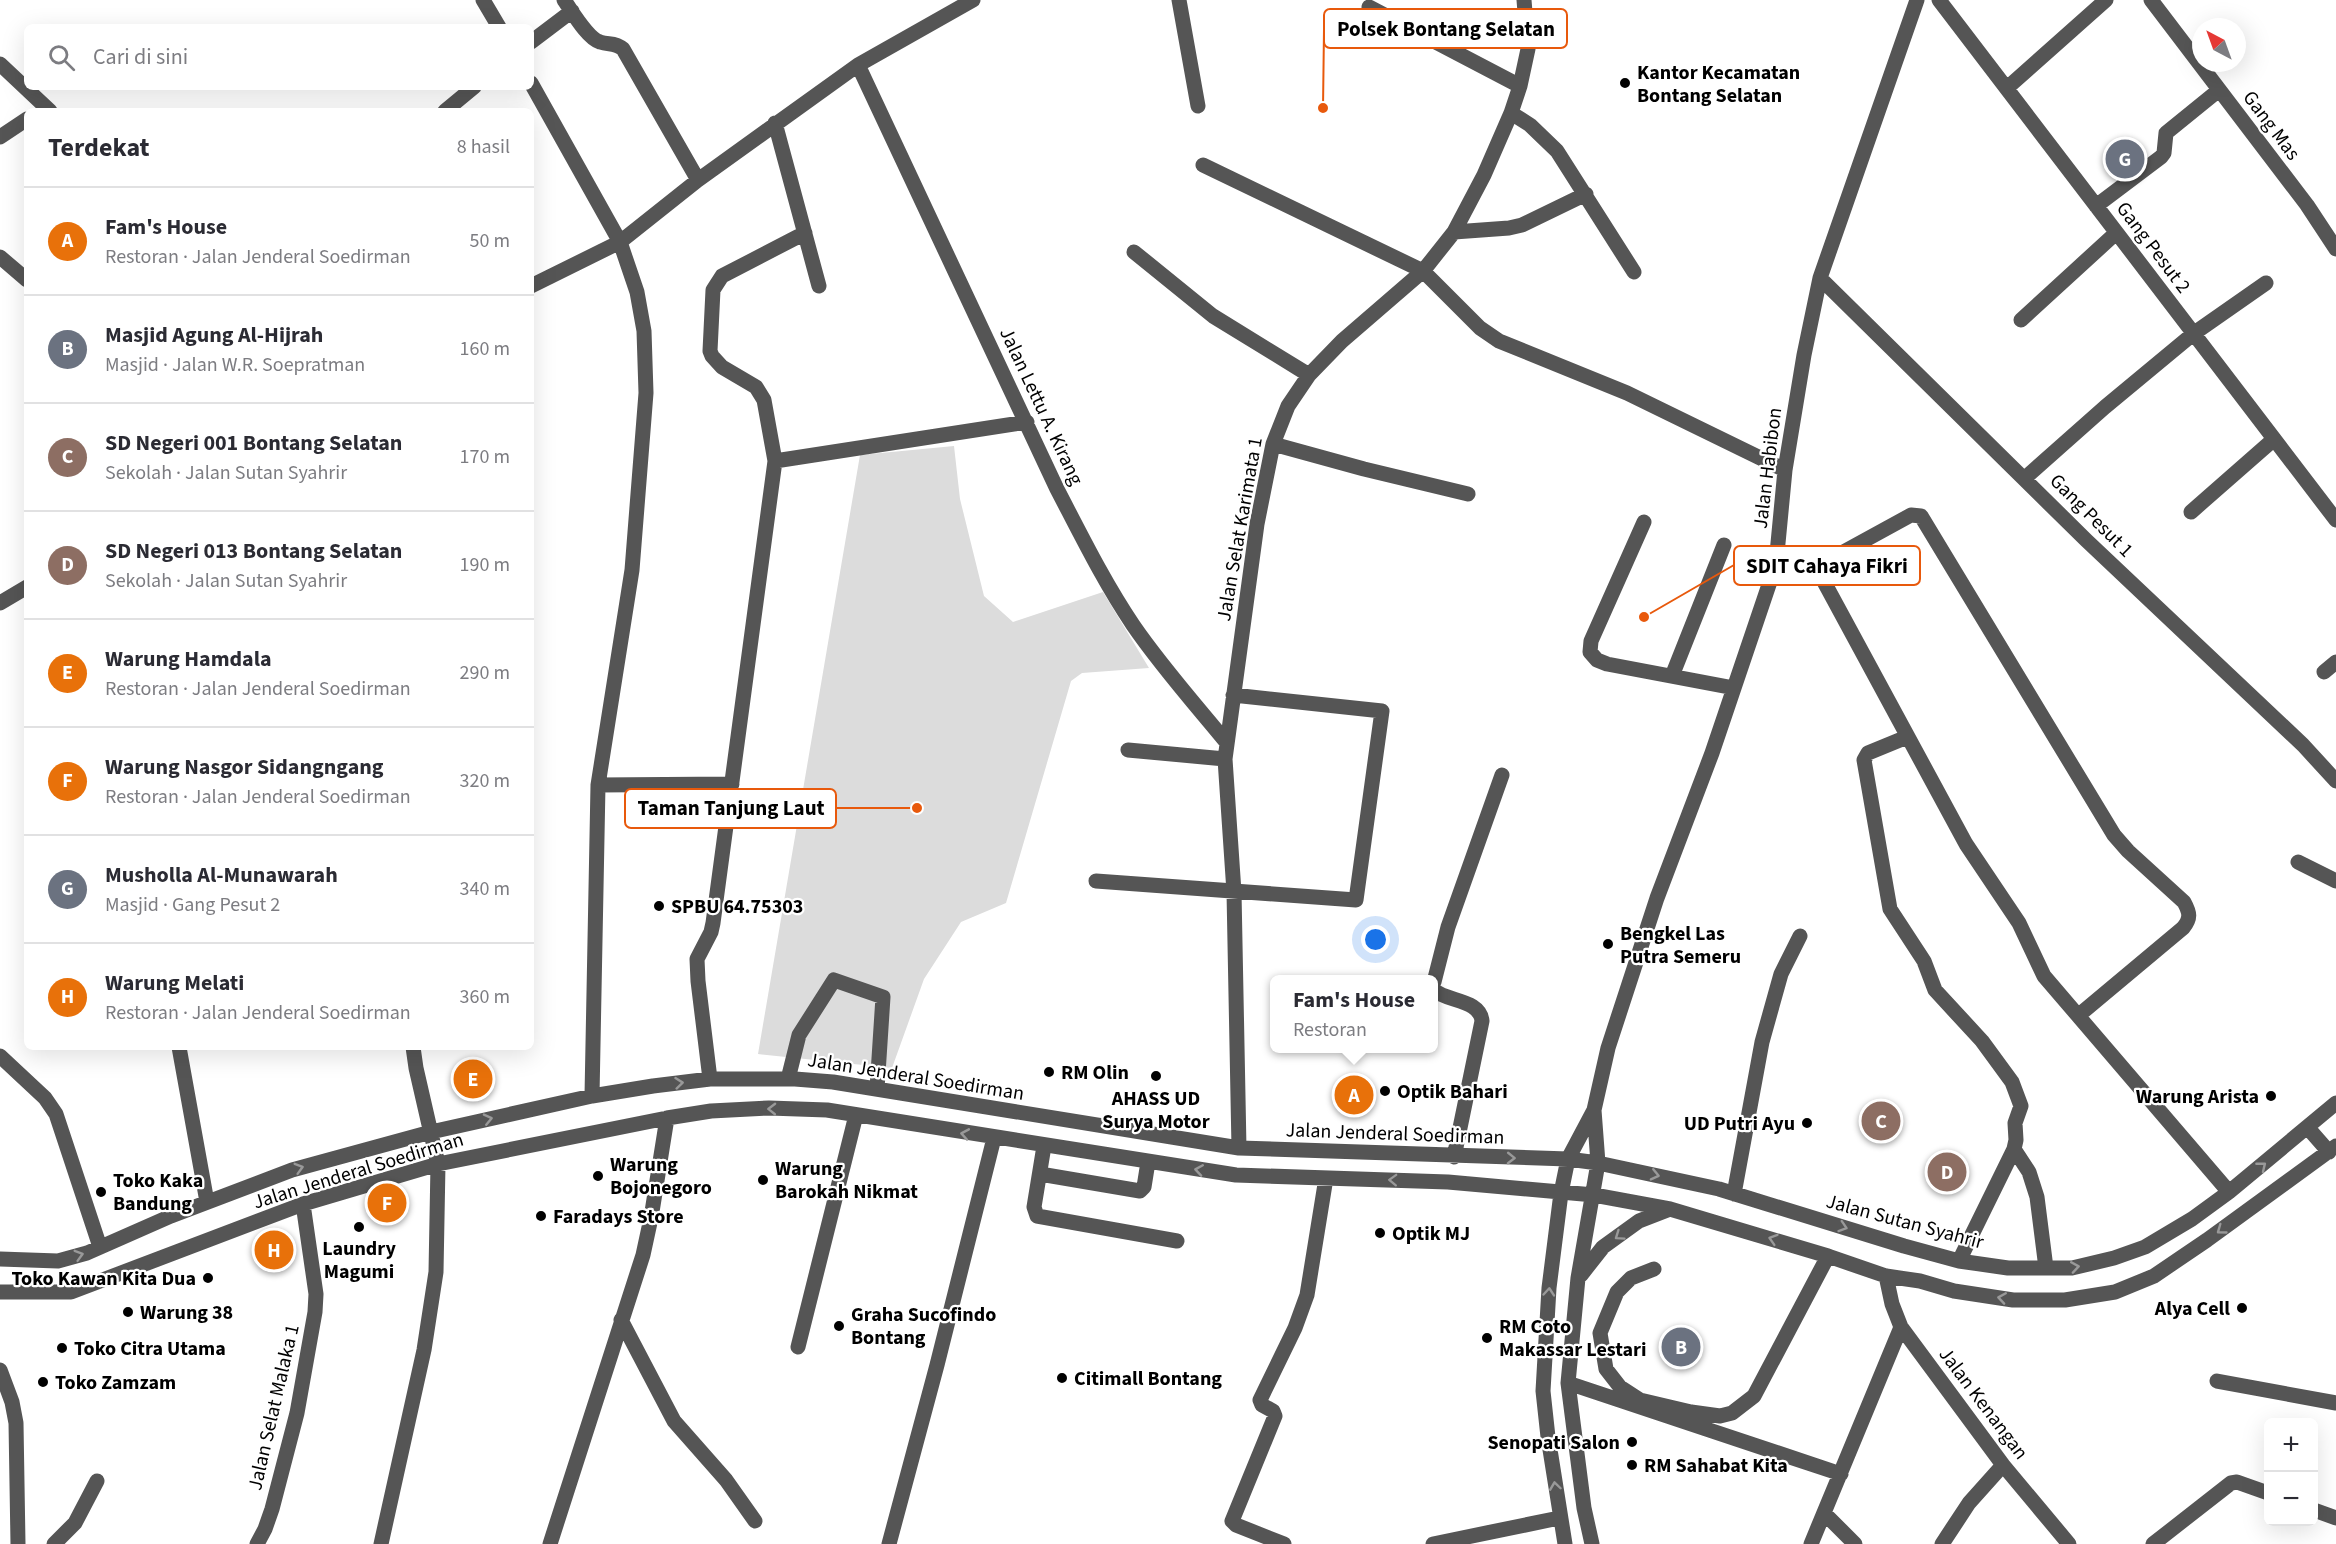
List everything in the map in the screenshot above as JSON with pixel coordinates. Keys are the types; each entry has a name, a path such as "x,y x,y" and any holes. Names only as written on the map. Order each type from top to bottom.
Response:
{"street":[{"path":"483,0 497,24"},
{"path":"534,285 620,242 698,180 858,65 973,0"},
{"path":"1179,0 1198,106"},
{"name":"Jalan Selat Karimata 1","path":"1239,1149 1234,892 1226,759 1257,524 1273,444 1288,406 1309,375 1342,341 1423,272 1454,232 1484,175 1511,114 1520,86 1528,49 1524,0"},
{"name":"Jalan Habibon","path":"1564,1544 1543,1391 1550,1288 1561,1193 1568,1159 1594,1110 1608,1048 1654,908 1712,753 1776,564 1785,470 1804,355 1820,278 1917,0"},
{"name":"Gang Pesut 2","path":"1939,0 2336,520"},
{"path":"2007,88 2106,0"},
{"name":"Gang Mas","path":"2151,0 2307,205 2336,249"},
{"path":"534,39 568,6 598,42 612,43 623,49 698,180"},
{"path":"1369,7 1520,86"},
{"path":"0,64 24,89"},
{"name":"Jalan Lettu A. Kirang","path":"858,65 1057,489 1089,550 1132,625 1227,743"},
{"path":"534,88 620,242 637,292 644,331 646,393 632,570 598,785 592,1096"},
{"path":"25,90 43,108"},
{"path":"448,108 470,90"},
{"path":"2096,206 2161,158 2164,153 2166,133 2219,90"},
{"path":"1511,114 1530,125 1550,143 1586,194 1634,272"},
{"path":"0,137 24,121"},
{"path":"775,123 819,286"},
{"path":"1203,165 1423,272 1480,328 1499,341 1627,393 1785,470"},
{"path":"1454,232 1522,225 1586,194"},
{"path":"2021,320 2116,232"},
{"path":"710,1079 697,959 711,932 713,923 775,461 761,393 750,382 722,367 710,351 712,290 722,276 805,233"},
{"path":"1134,252 1213,316 1309,375"},
{"path":"0,257 24,277"},
{"name":"Gang Pesut 1","path":"1820,278 2086,540 2304,745 2336,781"},
{"path":"2025,478 2105,407 2193,334 2266,284"},
{"path":"775,461 1027,422"},
{"path":"2191,512 2273,440"},
{"path":"1273,444 1468,494"},
{"path":"1776,564 1816,567 1911,515 1921,516 2114,835 2128,851 2184,902 2190,912 2189,921 2183,928 2079,1015"},
{"path":"1644,522 1591,641 1590,651 1597,660 1607,664 1734,688"},
{"path":"1672,676 1724,545"},
{"path":"1816,567 1966,844 2019,922 2044,976 2229,1192"},
{"path":"0,603 24,589"},
{"path":"1096,881 1356,900 1382,711 1233,695"},
{"path":"1907,737 1868,753 1864,760 1890,909 1924,961 1935,990 1982,1041 2012,1082 2021,1106 2015,1123 2014,1149 1959,1261"},
{"path":"1128,750 1226,759"},
{"path":"1436,975 1448,927 1502,775"},
{"path":"598,785 732,784"},
{"path":"2298,862 2336,881"},
{"path":"1734,1194 1762,1042 1781,974 1800,936"},
{"path":"788,1079 799,1035 834,980 883,997 877,1089"},
{"path":"1438,992 1474,1007 1481,1015 1482,1022 1454,1157"},
{"path":"180,1050 207,1203"},
{"path":"381,1544 424,1350 436,1272 438,1164 413,1050"},
{"path":"0,1056 45,1098 56,1114 100,1247"},
{"name":"Jalan Jenderal Soedirman","path":"0,1259 58,1261 87,1253 292,1170 431,1132 592,1096 710,1079 788,1079 833,1082 1239,1149 1568,1159 1598,1163"},
{"name":"Jalan Sutan Syahrir","path":"1598,1163 1734,1194 1959,1261 2008,1268 2072,1269 2145,1247 2192,1219 2229,1192 2336,1103"},
{"name":"Jalan Jenderal Soedirman","path":"0,1292 71,1292 303,1204 438,1164 711,1111 769,1108 827,1110 1236,1175 1448,1182 1593,1195"},
{"name":"Jalan Habibon","path":"1592,1544 1584,1508 1568,1383 1578,1278 1598,1163 1594,1110"},
{"path":"798,1347 856,1115"},
{"path":"550,1544 648,1235 667,1118"},
{"path":"1593,1195 1670,1209 1828,1256 1886,1276 1920,1281 1954,1291 2013,1300 2065,1300 2115,1292 2154,1276 2207,1240 2332,1149 2308,1128"},
{"path":"889,1544 994,1138"},
{"path":"1044,1146 1034,1207 1038,1216 1177,1241"},
{"path":"2014,1149 2029,1172 2037,1197 2046,1268"},
{"path":"1040,1174 1140,1191 1144,1187 1148,1162"},
{"path":"1284,1544 1236,1525 1232,1521 1275,1416 1272,1411 1262,1405 1260,1400 1295,1328 1307,1295 1326,1178"},
{"name":"Jalan Selat Malaka 1","path":"257,1544 272,1509 297,1413 315,1312 316,1294 303,1204"},
{"path":"1578,1278 1603,1246 1639,1221 1670,1209"},
{"path":"1654,1269 1631,1278 1617,1292 1600,1333 1606,1369 1620,1387 1640,1400 1720,1416 1732,1413 1755,1396 1828,1256"},
{"name":"Jalan Kenangan","path":"1886,1276 1892,1304 1902,1327 2003,1465 2068,1544"},
{"path":"621,1320 674,1421 726,1480 755,1521"},
{"path":"1811,1544 1902,1327"},
{"path":"0,1370 12,1402 16,1423 18,1544"},
{"path":"2217,1381 2336,1403"},
{"path":"1568,1383 1841,1474"},
{"path":"1942,1544 1969,1503 2003,1465"},
{"path":"54,1544 75,1523 98,1481"},
{"path":"2153,1544 2231,1483 2237,1482 2264,1492"},
{"path":"2318,1512 2336,1518"},
{"path":"1824,1513 1856,1544"},
{"path":"1433,1544 1559,1518"}],"shaded area":[{"path":"954,446 960,499 984,596 1013,622 1103,592 1149,668 1082,673 1071,681 1006,903 961,922 924,979 892,1068 758,1054 860,455"}],"place":[{"name":"Kantor Kecamatan Bontang Selatan","path":"1625,83"},
{"name":"Polsek Bontang Selatan","path":"1323,108"},
{"name":"Musholla Al-Munawarah","path":"2125,159"},
{"name":"SDIT Cahaya Fikri","path":"1644,617"},
{"name":"Taman Tanjung Laut","path":"917,808"},
{"name":"SPBU 64.75303","path":"659,906"},
{"name":"Bengkel Las Putra Semeru","path":"1608,944"},
{"name":"RM Olin","path":"1049,1072"},
{"name":"AHASS UD Surya Motor","path":"1156,1076"},
{"name":"Warung Hamdala","path":"473,1079"},
{"name":"Optik Bahari","path":"1385,1091"},
{"name":"Fam's House","path":"1354,1095"},
{"name":"Warung Arista","path":"2271,1096"},
{"name":"SD Negeri 001 Bontang Selatan","path":"1881,1121"},
{"name":"UD Putri Ayu","path":"1807,1123"},
{"name":"SD Negeri 013 Bontang Selatan","path":"1947,1172"},
{"name":"Warung Bojonegoro","path":"598,1176"},
{"name":"Warung Barokah Nikmat","path":"763,1180"},
{"name":"Toko Kaka Bandung","path":"101,1192"},
{"name":"Warung Nasgor Sidangngang","path":"387,1203"},
{"name":"Faradays Store","path":"541,1216"},
{"name":"Laundry Magumi","path":"359,1227"},
{"name":"Optik MJ","path":"1380,1233"},
{"name":"Warung Melati","path":"274,1250"},
{"name":"Toko Kawan Kita Dua","path":"208,1278"},
{"name":"Alya Cell","path":"2242,1308"},
{"name":"Warung 38","path":"128,1312"},
{"name":"Graha Sucofindo Bontang","path":"839,1326"},
{"name":"RM Coto Makassar Lestari","path":"1487,1338"},
{"name":"Masjid Agung Al-Hijrah","path":"1681,1347"},
{"name":"Toko Citra Utama","path":"62,1348"},
{"name":"Citimall Bontang","path":"1062,1378"},
{"name":"Toko Zamzam","path":"43,1382"},
{"name":"Senopati Salon","path":"1632,1442"},
{"name":"RM Sahabat Kita","path":"1632,1465"}]}
